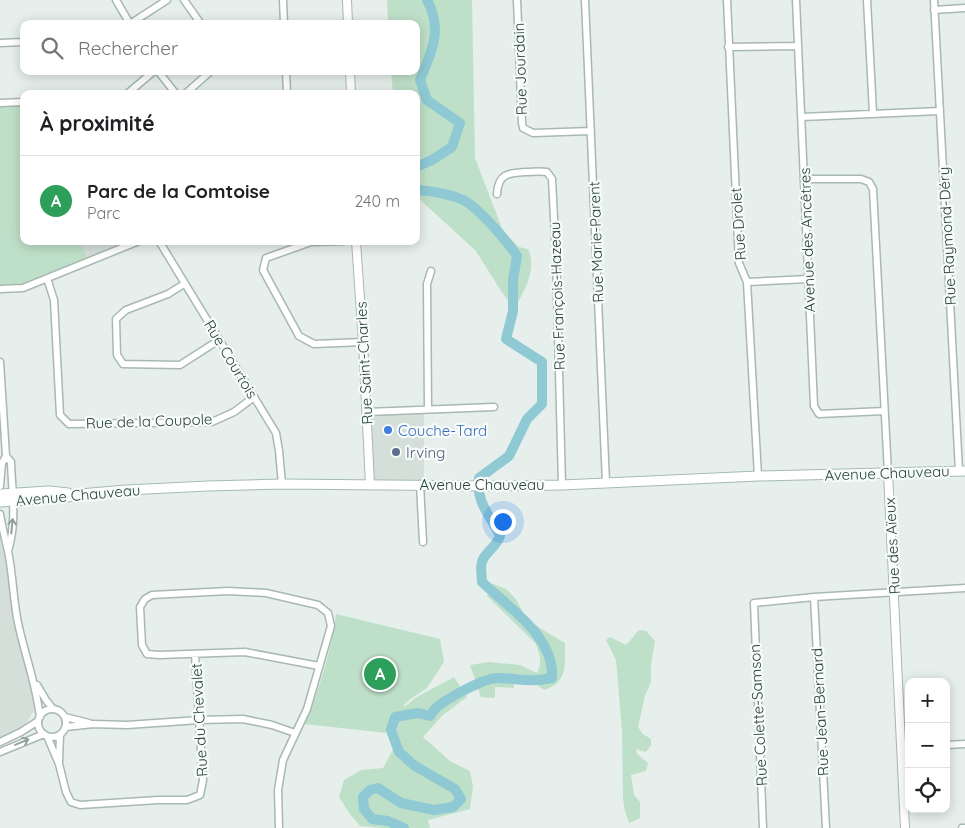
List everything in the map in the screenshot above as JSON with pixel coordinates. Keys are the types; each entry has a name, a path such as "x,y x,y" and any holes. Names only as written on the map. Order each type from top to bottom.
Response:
{"main road":[{"name":"Avenue Chauveau","path":"0,502 13,497 49,491 80,494 158,488 282,484 490,486 606,484 758,476 962,471"},
{"path":"0,494 13,497"}],"street":[{"path":"116,0 128,20"},
{"path":"136,20 167,0"},
{"path":"184,0 198,20"},
{"path":"283,0 284,20"},
{"path":"346,0 348,20"},
{"name":"Rue Jourdain","path":"517,0 523,128 534,133 591,131"},
{"name":"Rue Marie-Parent","path":"585,0 606,484"},
{"name":"Rue Drolet","path":"727,0 739,263 747,282 758,476"},
{"name":"Avenue des Ancêtres","path":"796,0 814,406 819,414 884,411"},
{"path":"867,0 873,114"},
{"name":"Rue Raymond-Déry","path":"934,0 962,471"},
{"path":"934,10 965,8"},
{"path":"0,43 20,42"},
{"path":"728,47 798,46"},
{"path":"132,90 151,75"},
{"path":"159,75 173,90"},
{"path":"190,90 206,75"},
{"path":"286,75 287,90"},
{"path":"350,75 351,90"},
{"path":"0,103 20,102"},
{"path":"802,116 940,111"},
{"name":"Rue François-Hazeau","path":"497,194 500,180 512,173 541,171 546,172 552,179 557,267 562,484"},
{"name":"Rue des Aïeux","path":"804,180 861,179 869,182 873,188 894,592 905,734"},
{"path":"0,289 23,288 129,245"},
{"name":"Rue Courtois","path":"161,245 276,433 282,484"},
{"path":"303,245 266,258 263,270 299,336 314,344 364,342"},
{"name":"Rue Saint-Charles","path":"356,245 364,342 370,485"},
{"path":"428,409 427,284 431,271"},
{"name":"Rue de la Coupole","path":"47,278 54,300 60,415 68,424 212,422 234,412 254,397"},
{"path":"747,282 808,279"},
{"path":"184,284 168,294 126,310 116,319 117,355 123,364 180,365 219,340"},
{"path":"0,362 6,456 2,463 0,486"},
{"path":"367,412 494,407"},
{"path":"6,456 11,462 13,497 11,540 8,550"},
{"path":"420,484 423,542"},
{"path":"0,514 4,539 8,550 18,624 38,699 39,718 39,728 45,735 51,737 60,735 66,727 65,717 60,711 53,709 45,710 39,718 21,732 0,742"},
{"path":"814,597 965,588"},
{"path":"280,828 278,790 284,760 307,709 331,626 328,613 318,605 266,594 228,591 152,595 145,599 140,607 142,645 147,654 245,652 319,666"},
{"name":"Rue Colette-Samson","path":"763,828 754,602 814,597"},
{"name":"Rue Jean-Bernard","path":"814,597 826,828"},
{"name":"Rue du Chevalet","path":"45,735 59,764 66,792 71,802 80,805 187,800 200,795 203,780 195,654"},
{"path":"34,680 53,709"},
{"path":"65,717 93,724"},
{"path":"66,727 93,724 127,725 244,719 272,725 295,733"},
{"path":"0,752 45,735"},
{"name":"Rue du Chevalet","path":"59,764 60,735"},
{"path":"950,745 965,744"},
{"name":"Rue des Aïeux","path":"906,768 906,828"}],"shaded area":[{"path":"82,245 129,245 88,261"},
{"path":"424,410 424,484 370,485 367,412"},
{"path":"0,514 13,592 38,704 21,732 0,742"}],"green space":[{"path":"387,0 472,0 475,158 503,231 519,247 528,249 531,257 528,281 514,311 476,251 420,200 420,90 393,90 391,75 420,75 420,20 388,20"},
{"path":"20,102 20,245 82,245 88,261 23,288 0,289 0,103"},
{"path":"491,583 506,589 515,598 527,619 565,643 564,672 552,687 544,690 537,685 514,684 514,688 495,687 495,698 481,697 470,665 489,662 520,665 537,673 540,665 536,644 487,596"},
{"path":"336,614 440,639 444,662 427,688 402,707 454,677 467,697 443,715 423,737 450,761 470,771 473,786 470,809 428,820 430,828 360,826 349,813 339,797 344,780 361,770 383,768 396,744 398,712 392,718 386,733 305,724 324,670"},
{"path":"639,630 646,631 655,641 651,665 651,682 645,696 638,727 643,734 651,739 651,745 646,752 636,749 637,754 648,763 646,771 631,775 634,795 640,802 640,818 629,823 623,799 622,731 616,660 606,640 610,637 626,645"}],"waterway":[{"path":"420,165 452,147 460,123 427,100 420,80 432,50 435,31 432,11 427,0"},
{"path":"404,828 388,821 372,819 364,809 363,797 370,790 378,788 401,803 434,810 453,807 461,799 455,789 415,766 399,752 391,730 395,717 418,713 430,716 436,708 449,699 466,689 491,679 537,680 552,678 551,663 546,649 538,636 517,613 482,582 481,567 483,559 500,536 479,494 479,478 509,456 527,419 542,404 542,362 506,339 513,311 513,280 517,256 492,225 469,204 445,194 420,190"}],"place":[{"name":"Couche-Tard","path":"388,430"},
{"name":"Irving","path":"396,452"},
{"name":"Parc de la Comtoise","path":"380,674"}]}
